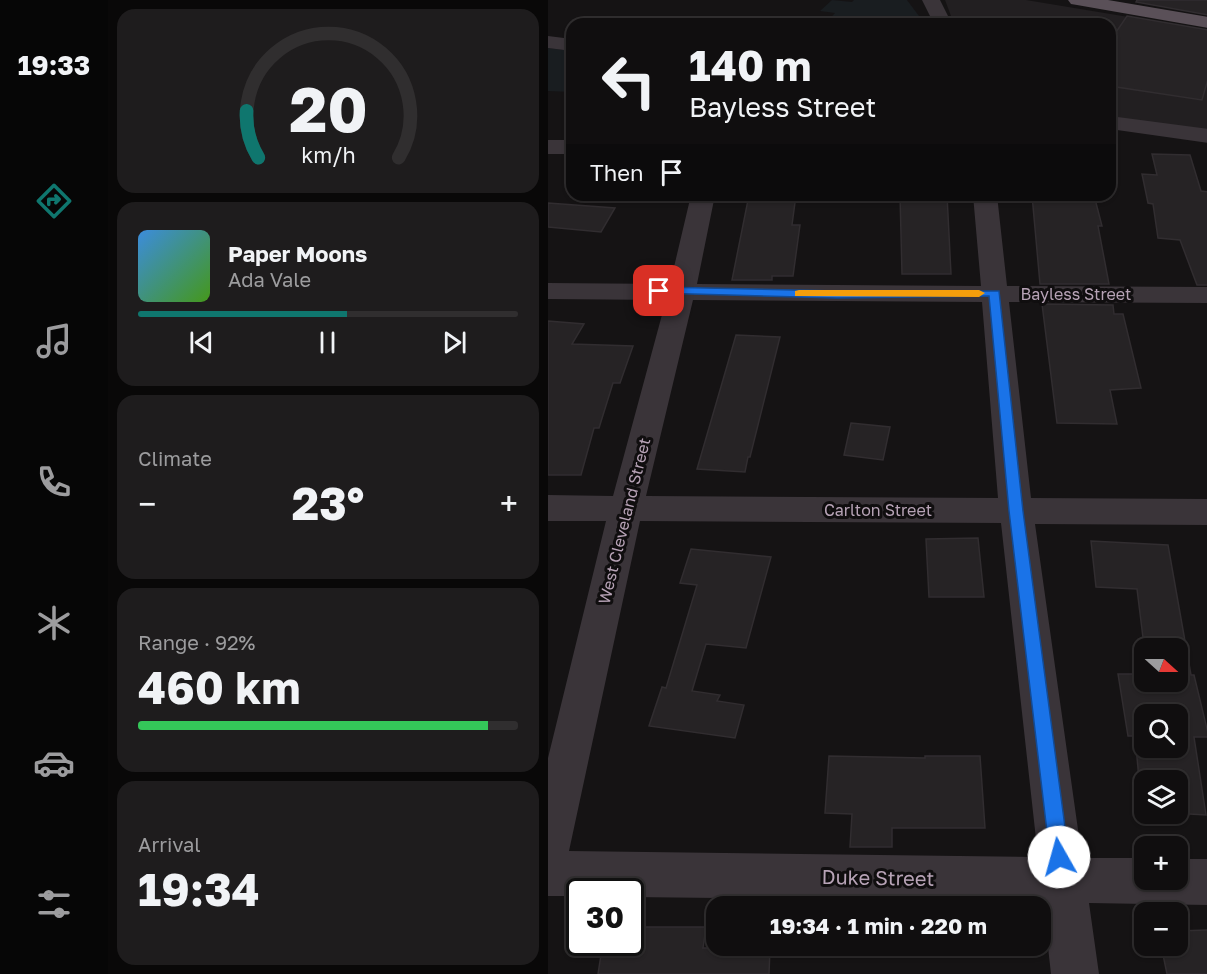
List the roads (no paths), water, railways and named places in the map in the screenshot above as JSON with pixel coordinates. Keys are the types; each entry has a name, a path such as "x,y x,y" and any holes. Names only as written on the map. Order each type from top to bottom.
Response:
{"main road":[{"path":"1077,0 1208,23"}],"street":[{"path":"931,0 940,18"},
{"path":"548,42 566,44"},
{"path":"1116,123 1208,136"},
{"path":"548,147 566,147"},
{"name":"West Cleveland Street","path":"548,848 626,508 682,291 702,201"},
{"path":"986,201 1016,511 1074,974"},
{"name":"Bayless Street","path":"548,291 1208,295"},
{"name":"Carlton Street","path":"548,508 1208,512"},
{"name":"Duke Street","path":"548,873 1208,882"}]}
